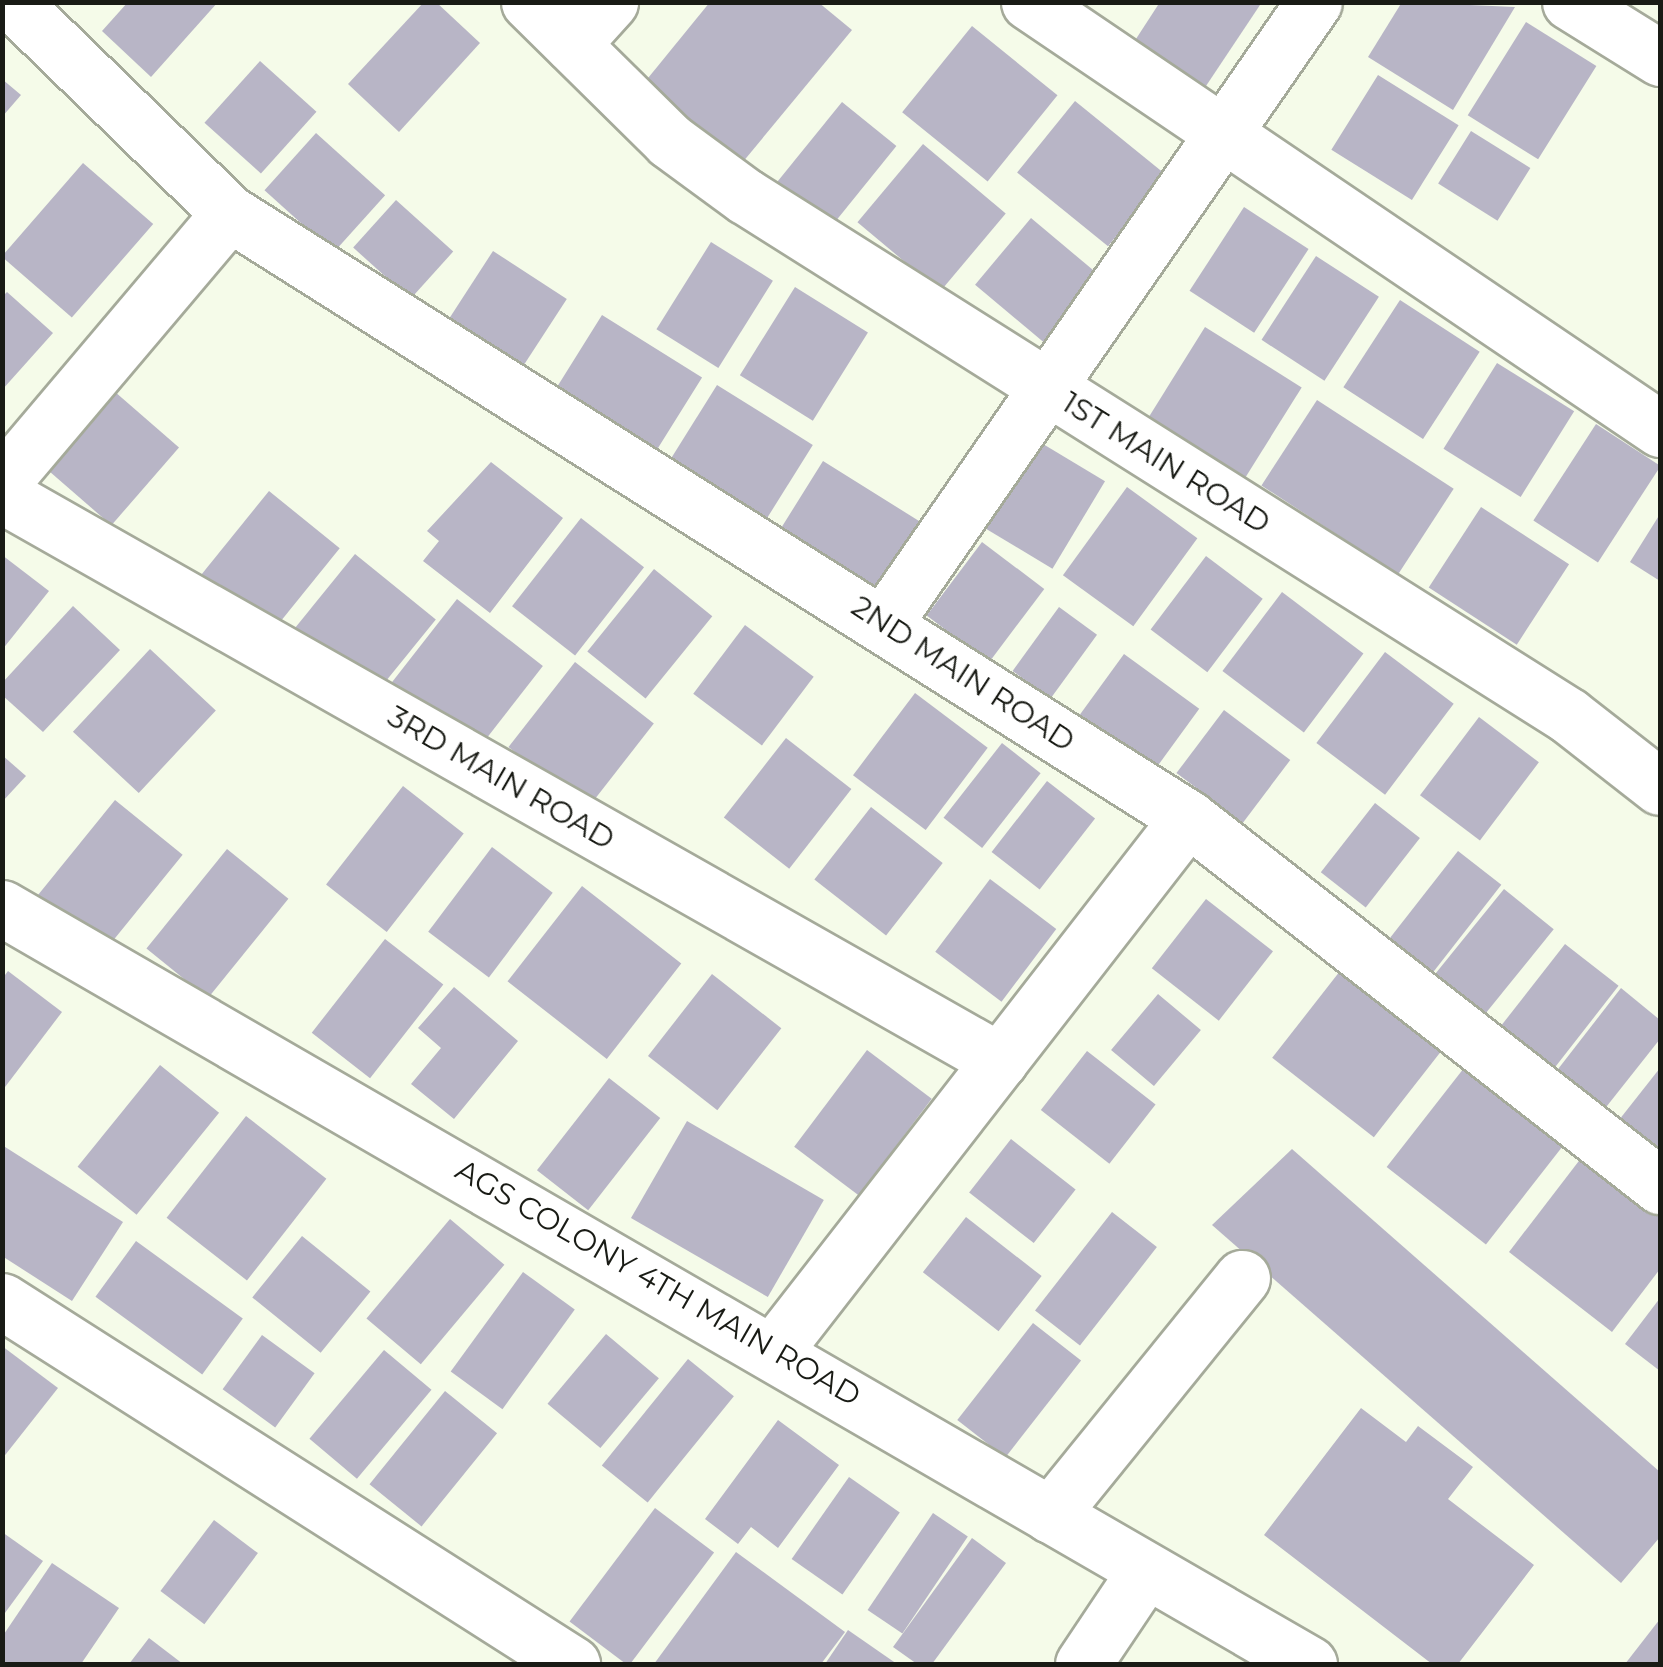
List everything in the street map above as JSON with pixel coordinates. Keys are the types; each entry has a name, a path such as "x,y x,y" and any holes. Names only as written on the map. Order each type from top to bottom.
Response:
{"street":[{"name":"2ND MAIN ROAD","path":"12,2 229,213 1188,818 1660,1186"},
{"name":"1ST MAIN ROAD","path":"528,2 670,141 1051,390 1568,716 1660,787"},
{"path":"572,44 610,2"},
{"path":"1029,2 1660,429"},
{"path":"884,623 1051,390 1221,132 1314,2"},
{"path":"1570,2 1660,58"},
{"path":"2,482 229,213"},
{"name":"3RD MAIN ROAD","path":"2,495 1000,1060"},
{"path":"776,1348 1188,818"},
{"name":"AGS COLONY 4TH MAIN ROAD","path":"2,908 776,1348 1144,1573 1309,1664"},
{"path":"1050,1514 1242,1278"},
{"path":"2,1301 572,1664"},
{"path":"1083,1664 1144,1573"}],"building":[{"path":"128,2 218,2 151,77 102,31"},
{"path":"424,2 436,2 480,43 399,132 348,84"},
{"path":"710,2 818,2 852,30 742,163 644,83"},
{"path":"1160,2 1260,5 1204,89 1134,42"},
{"path":"1402,2 1515,7 1453,110 1368,57"},
{"path":"1526,22 1596,66 1538,159 1468,115"},
{"path":"972,26 1057,95 988,181 902,112"},
{"path":"260,61 316,112 261,174 204,123"},
{"path":"1378,75 1459,125 1412,200 1331,150"},
{"path":"2,79 21,95 2,117"},
{"path":"1075,101 1166,175 1108,246 1017,172"},
{"path":"842,102 896,146 830,228 776,184"},
{"path":"1471,131 1530,168 1498,221 1438,184"},
{"path":"316,133 385,195 334,252 264,190"},
{"path":"923,144 1006,213 940,292 857,222"},
{"path":"83,163 153,224 72,318 2,256"},
{"path":"396,200 453,252 410,299 353,248"},
{"path":"1244,207 1309,249 1254,333 1190,291"},
{"path":"1031,218 1105,280 1049,347 975,285"},
{"path":"711,242 773,281 718,368 656,329"},
{"path":"493,251 567,299 517,376 443,328"},
{"path":"1316,256 1379,297 1324,381 1262,340"},
{"path":"795,287 868,333 813,421 740,375"},
{"path":"7,292 53,333 2,390 2,297"},
{"path":"1400,300 1480,352 1423,439 1343,387"},
{"path":"602,315 702,378 649,462 549,400"},
{"path":"1205,327 1302,387 1241,484 1145,424"},
{"path":"1497,363 1574,411 1521,497 1443,449"},
{"path":"99,378 179,448 111,525 31,456"},
{"path":"717,385 813,445 764,524 668,464"},
{"path":"1317,400 1454,489 1398,574 1261,486"},
{"path":"1596,424 1660,466 1598,562 1533,520"},
{"path":"1033,438 1105,481 1052,569 980,525"},
{"path":"823,461 922,523 879,593 780,531"},
{"path":"491,462 563,518 490,613 423,561 439,541 427,531"},
{"path":"1127,487 1197,538 1133,626 1063,575"},
{"path":"269,491 340,548 267,638 196,581"},
{"path":"1481,507 1569,564 1517,645 1429,588"},
{"path":"1660,514 1660,581 1630,562"},
{"path":"581,518 644,567 575,656 512,606"},
{"path":"982,542 1044,589 989,662 927,615"},
{"path":"355,554 436,619 376,693 295,628"},
{"path":"2,555 49,591 2,650"},
{"path":"1206,556 1263,599 1207,672 1151,629"},
{"path":"654,569 712,616 646,699 587,651"},
{"path":"1282,592 1363,653 1304,732 1222,671"},
{"path":"457,599 543,666 478,750 392,683"},
{"path":"73,606 120,650 43,732 2,695 2,683"},
{"path":"1059,607 1097,635 1051,699 1013,671"},
{"path":"745,625 814,677 762,745 693,694"},
{"path":"150,649 216,710 139,793 73,732"},
{"path":"1385,652 1454,704 1385,795 1316,743"},
{"path":"1124,654 1199,709 1151,775 1076,720"},
{"path":"575,662 654,724 587,809 509,747"},
{"path":"915,693 988,748 926,830 853,775"},
{"path":"1224,710 1290,760 1243,823 1176,773"},
{"path":"1479,717 1539,762 1480,840 1420,795"},
{"path":"786,738 851,789 789,869 724,818"},
{"path":"1002,743 1041,773 982,848 944,818"},
{"path":"2,755 26,776 2,802"},
{"path":"1047,781 1095,819 1040,889 992,852"},
{"path":"403,786 464,833 387,932 326,885"},
{"path":"115,800 183,855 100,957 33,902"},
{"path":"1375,803 1420,838 1366,907 1321,872"},
{"path":"871,807 943,863 886,936 814,879"},
{"path":"492,847 553,893 489,977 428,932"},
{"path":"227,849 288,899 208,998 146,948"},
{"path":"1458,851 1501,885 1427,980 1384,946"},
{"path":"990,879 1056,929 1002,1002 935,952"},
{"path":"582,886 681,964 607,1059 508,981"},
{"path":"1504,889 1554,929 1483,1016 1434,976"},
{"path":"1206,899 1273,951 1219,1021 1152,968"},
{"path":"385,939 443,985 370,1078 312,1033"},
{"path":"1565,944 1619,986 1552,1071 1499,1029"},
{"path":"1351,957 1453,1036 1374,1137 1272,1058"},
{"path":"8,971 62,1012 2,1091 2,979"},
{"path":"712,974 781,1028 717,1110 648,1056"},
{"path":"454,987 518,1041 454,1119 411,1084 441,1048 418,1028"},
{"path":"1621,988 1660,1020 1660,1039 1603,1111 1555,1073"},
{"path":"1158,994 1201,1030 1154,1086 1111,1050"},
{"path":"867,1050 932,1099 859,1195 794,1147"},
{"path":"1087,1051 1156,1105 1109,1164 1041,1110"},
{"path":"1471,1059 1570,1137 1486,1245 1387,1167"},
{"path":"160,1065 219,1113 137,1215 78,1167"},
{"path":"1660,1068 1660,1152 1619,1120"},
{"path":"609,1078 660,1118 588,1210 537,1170"},
{"path":"246,1116 326,1179 247,1280 167,1218"},
{"path":"687,1121 824,1200 768,1297 631,1218"},
{"path":"1011,1139 1076,1189 1034,1243 969,1193"},
{"path":"2,1145 123,1222 72,1301 2,1256"},
{"path":"1292,1149 1660,1472 1660,1537 1621,1583 1212,1225"},
{"path":"1585,1153 1660,1212 1660,1269 1612,1332 1509,1252"},
{"path":"1112,1212 1157,1247 1080,1346 1035,1311"},
{"path":"966,1217 1042,1276 999,1331 923,1272"},
{"path":"450,1219 504,1265 421,1364 366,1319"},
{"path":"302,1236 370,1291 321,1353 252,1297"},
{"path":"136,1241 243,1319 202,1374 95,1297"},
{"path":"523,1272 575,1310 502,1409 451,1372"},
{"path":"1660,1298 1660,1371 1625,1344"},
{"path":"1033,1323 1081,1361 1005,1457 957,1420"},
{"path":"606,1334 659,1378 600,1448 548,1404"},
{"path":"262,1335 315,1373 275,1427 223,1389"},
{"path":"2,1346 58,1388 2,1459"},
{"path":"384,1350 431,1390 357,1479 309,1439"},
{"path":"688,1359 734,1396 648,1503 602,1465"},
{"path":"445,1391 497,1433 422,1526 369,1484"},
{"path":"1361,1408 1406,1442 1418,1426 1473,1467 1448,1499 1534,1565 1458,1664 1432,1664 1264,1535"},
{"path":"778,1420 839,1465 778,1548 751,1527 738,1544 705,1519"},
{"path":"849,1477 900,1513 842,1594 792,1559"},
{"path":"655,1508 714,1553 630,1664 570,1621"},
{"path":"933,1513 968,1536 902,1633 868,1610"},
{"path":"214,1520 258,1553 204,1624 160,1591"},
{"path":"2,1532 43,1561 2,1617"},
{"path":"972,1538 1006,1563 932,1664 917,1664 893,1647"},
{"path":"736,1552 845,1632 821,1664 654,1664"},
{"path":"52,1563 119,1608 81,1664 2,1664 2,1637"},
{"path":"1660,1619 1660,1664 1625,1664"},
{"path":"848,1630 897,1664 825,1664"},
{"path":"149,1638 183,1664 129,1664"}]}
